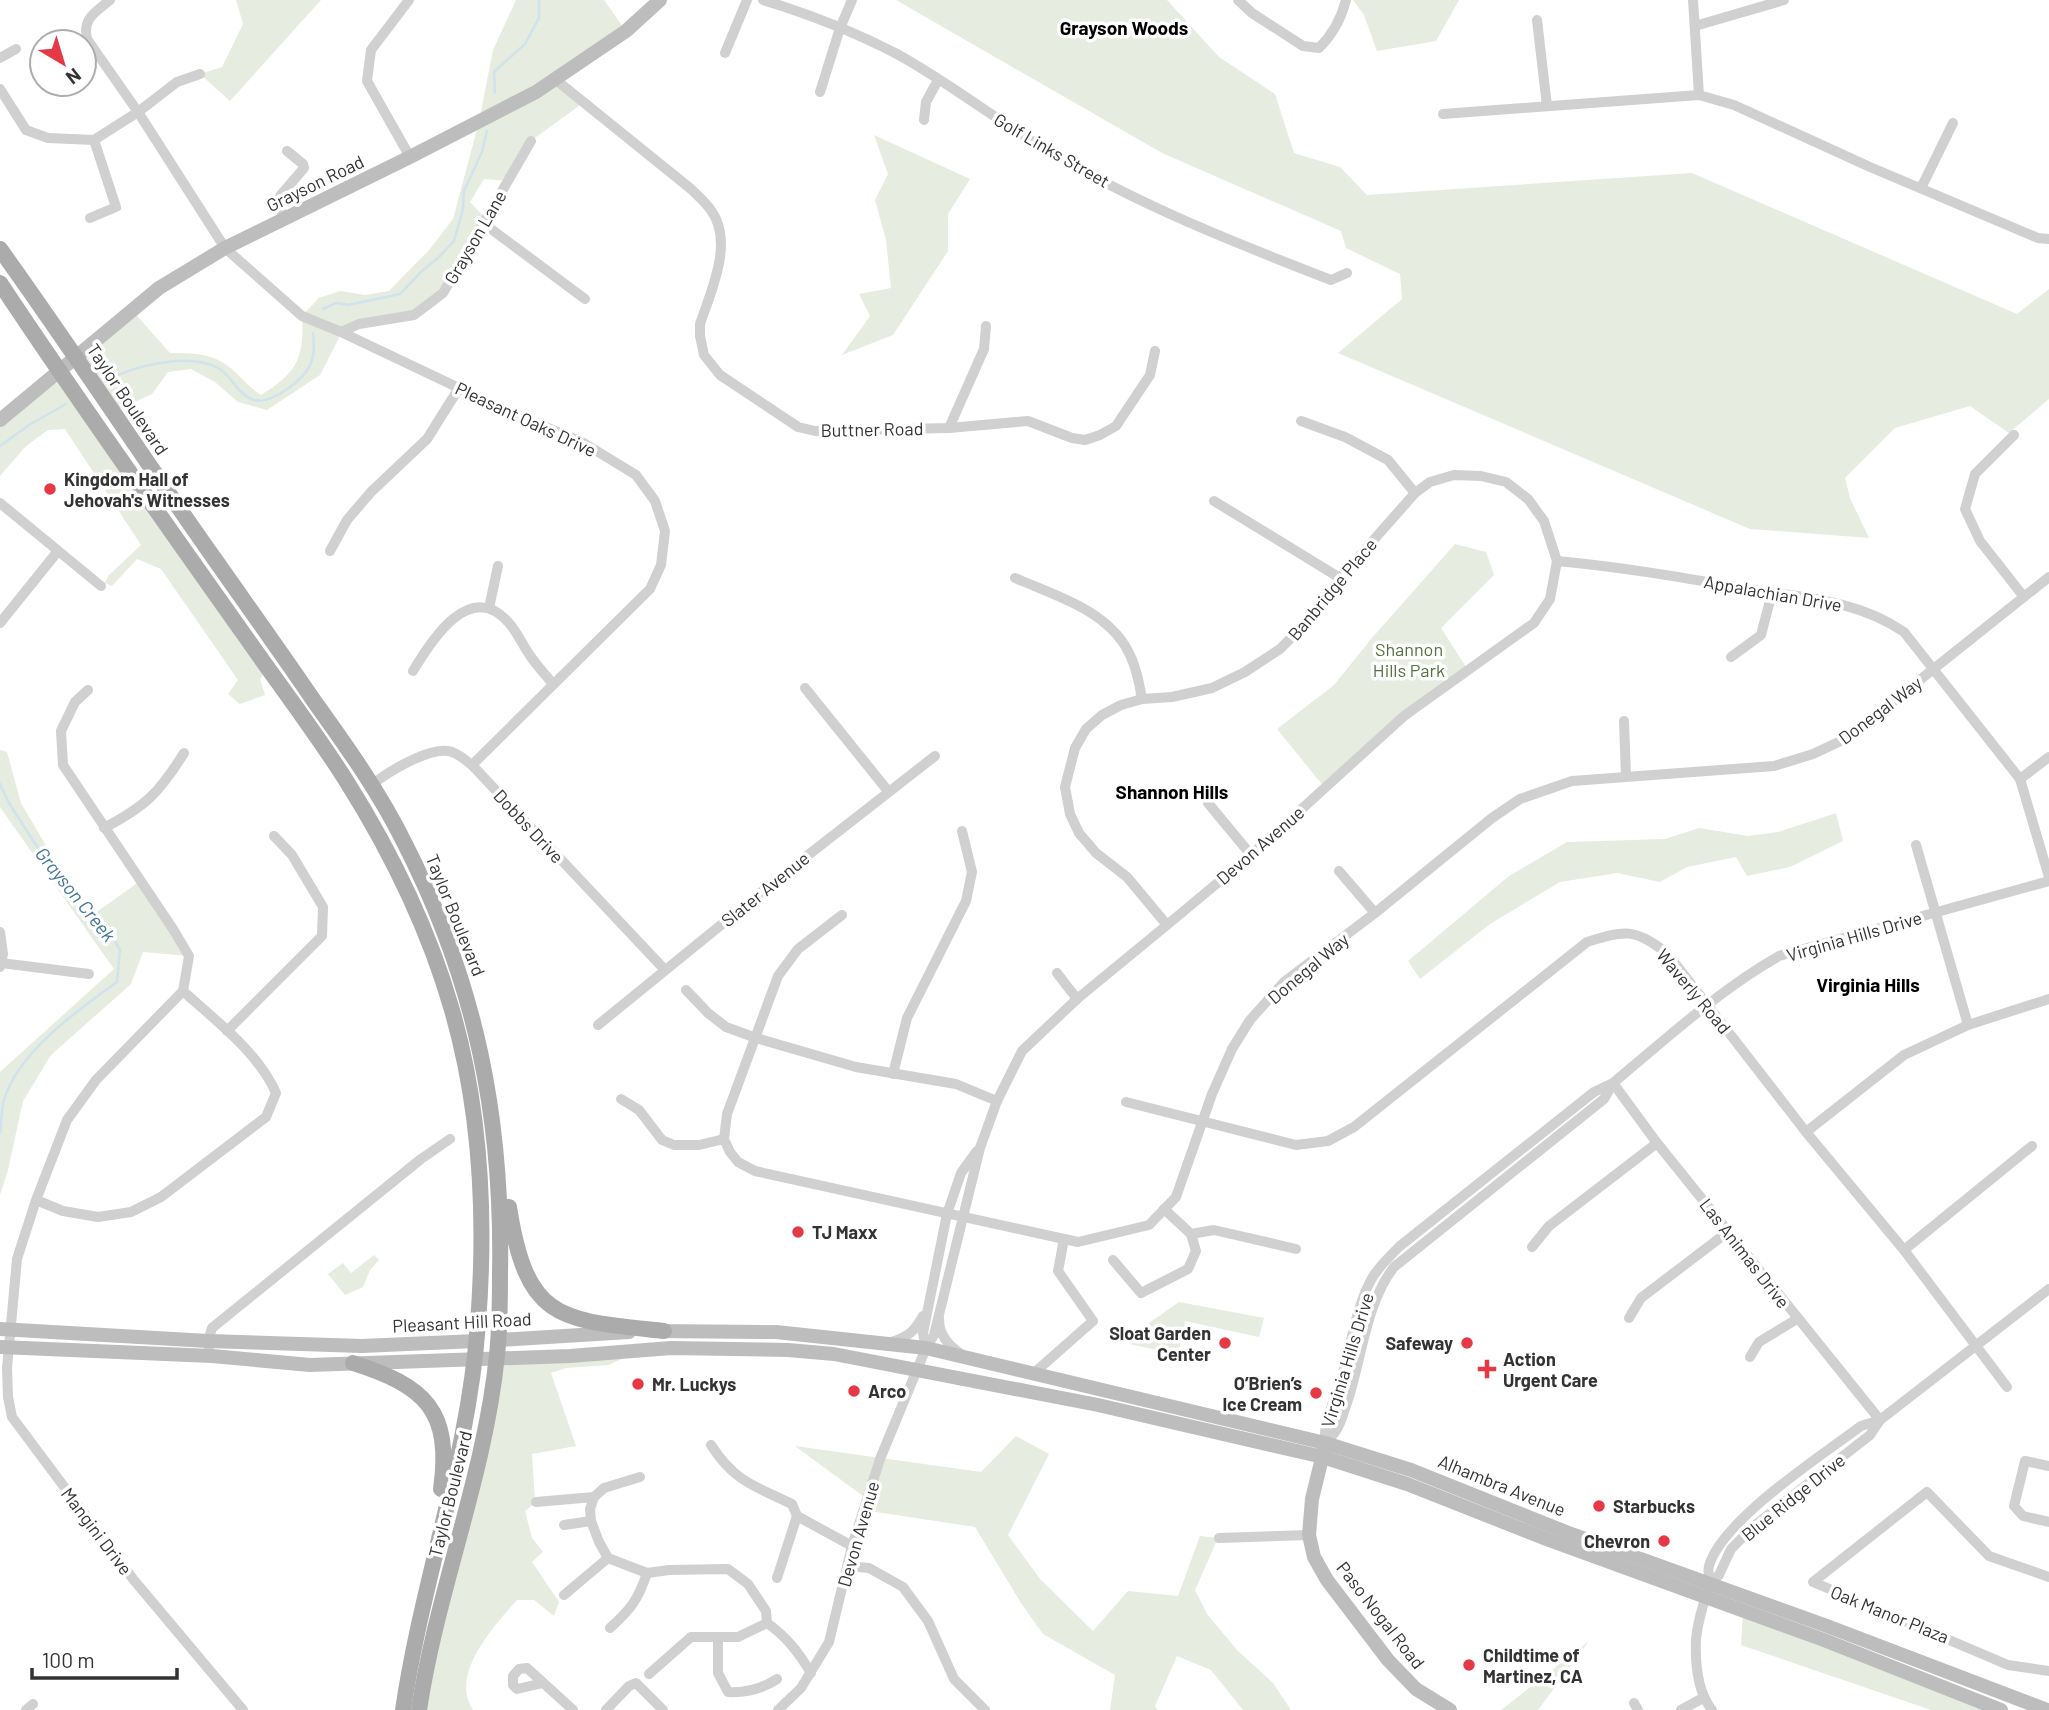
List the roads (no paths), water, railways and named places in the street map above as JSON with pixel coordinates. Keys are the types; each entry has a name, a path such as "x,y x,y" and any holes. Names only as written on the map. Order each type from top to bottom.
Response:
{"main road":[{"name":"Grayson Road","path":"0,420 78,358 159,288 225,248 410,158 556,80 626,31 660,0"},
{"name":"Taylor Boulevard","path":"0,248 372,785 406,844 443,926 466,992 486,1072 496,1139 501,1221 497,1358 473,1488 426,1665 419,1710"},
{"name":"Taylor Boulevard","path":"0,283 345,778 388,853 425,933 452,1010 467,1076 476,1142 482,1222 475,1361 467,1419 410,1662 403,1710"},
{"path":"496,1139 514,1243 522,1269 535,1292 546,1303 590,1323 664,1331"},
{"name":"Pleasant Hill Road","path":"5,1329 208,1341 362,1346 664,1331 776,1332 926,1348"},
{"name":"Pleasant Hill Road","path":"5,1348 212,1356 310,1365 475,1361 723,1348 834,1354 918,1371"},
{"name":"Alhambra Avenue","path":"926,1348 1034,1373 1324,1450 2001,1710"},
{"path":"353,1363 385,1373 407,1384 432,1410 441,1429 444,1469 437,1546"},
{"name":"Alhambra Avenue","path":"918,1371 1324,1450 1411,1470 1566,1532 2048,1710"},
{"name":"Paso Nogal Road","path":"1324,1450 1312,1499 1309,1535 1314,1557 1327,1580 1388,1660 1416,1689 1450,1710"}],"street":[{"path":"110,0 84,27 87,38 225,248 302,316 341,332"},
{"path":"409,0 372,50 367,81 410,158"},
{"path":"725,53 747,0"},
{"name":"Golf Links Street","path":"763,0 840,28 897,54 1047,150 1150,204 1241,246 1331,279 1347,273"},
{"path":"820,92 840,28 852,0"},
{"path":"1238,0 1252,13 1303,46 1319,48 1330,37 1342,16 1346,0"},
{"path":"1693,0 1699,95"},
{"path":"1695,26 1784,0"},
{"path":"1537,20 1547,106"},
{"path":"0,58 16,49"},
{"path":"0,89 26,130 48,138 94,140 138,112 177,82 200,74"},
{"name":"Buttner Road","path":"556,80 691,190 715,216 722,244 700,324 704,355 720,375 798,427 842,432 949,428 1028,421 1072,438 1085,440 1116,426 1150,375 1155,351"},
{"path":"925,120 926,102 937,80"},
{"path":"1443,114 1699,95 1734,105 2038,238 2049,239"},
{"path":"1921,188 1953,123"},
{"path":"90,218 116,207 94,140"},
{"name":"Grayson Lane","path":"341,332 359,324 414,316 443,293 531,141"},
{"path":"284,219 278,202 280,196 304,168 303,164 287,151"},
{"path":"483,223 585,299"},
{"path":"949,428 984,349 986,326"},
{"name":"Pleasant Oaks Drive","path":"341,332 582,442 636,475 655,501 665,531 660,565 650,589 472,765"},
{"path":"330,551 347,520 371,492 428,439 459,388"},
{"path":"1301,421 1345,437 1388,460 1415,493"},
{"path":"2014,435 1975,474 1965,509 1980,541 2024,597"},
{"name":"Banbridge Place","path":"1167,925 1127,877 1096,853 1079,833 1070,814 1065,787 1075,748 1086,729 1102,715 1121,705 1212,688 1245,672 1280,649 1306,623 1340,578 1415,493 1430,482 1454,475 1481,476 1506,482 1528,499 1545,521 1557,561"},
{"path":"1214,501 1340,578"},
{"path":"0,503 101,586"},
{"path":"0,623 58,551"},
{"name":"Appalachian Drive","path":"1557,561 1621,567 1835,602 1883,618 1904,632 2020,779 2049,879"},
{"name":"Devon Avenue","path":"778,1710 801,1688 829,1642 852,1545 880,1459 926,1348 923,1333 964,1218 980,1148 997,1101 1022,1051 1077,999 1251,855 1404,716 1534,623 1550,599 1557,561"},
{"path":"489,608 498,566"},
{"name":"Donegal Way","path":"724,1139 738,1162 755,1171 1078,1242 1149,1225 1176,1197 1232,1049 1250,1020 1284,982 1375,913 1492,818 1520,799 1572,781 1774,766 1813,754 1847,738 2049,577"},
{"path":"1015,578 1082,608 1107,625 1127,648 1136,667 1142,699"},
{"path":"1731,657 1761,635 1772,593"},
{"path":"413,671 429,644 449,620 468,610 489,608 508,621 553,684"},
{"path":"805,688 888,792"},
{"path":"36,1200 64,1211 98,1217 131,1212 161,1197 265,1117 276,1093 268,1074 227,1031 183,991 188,956 173,929 63,765 61,730 75,702 88,690"},
{"path":"1624,720 1626,776"},
{"name":"Dobbs Drive","path":"372,785 425,754 436,750 452,751 472,765 665,970"},
{"path":"104,828 128,816 157,793 184,753"},
{"name":"Slater Avenue","path":"598,1025 935,756"},
{"path":"2020,779 2049,757"},
{"path":"1208,803 1251,855"},
{"path":"893,1074 907,1018 966,901 972,872 962,831"},
{"path":"227,1031 322,936 323,908 292,855 274,836"},
{"path":"1916,845 1968,1025"},
{"path":"1339,871 1375,913"},
{"name":"Virginia Hills Drive","path":"1324,1450 1337,1432 1358,1371 1366,1331 1382,1283 1394,1266 1604,1099 1613,1083 1708,1005 1755,970 1779,956 1934,914 2049,879"},
{"path":"621,1099 639,1110 662,1140 674,1144 699,1145 724,1139 727,1114 778,976 798,949 842,915"},
{"path":"0,932 3,954 0,965 89,974"},
{"name":"Waverly Road","path":"1126,1102 1296,1145 1328,1141 1354,1127 1587,942 1628,932 1650,941 1667,953 1806,1132 1904,1250 2007,1387"},
{"path":"1057,973 1077,999"},
{"path":"686,990 726,1027 756,1038 856,1068 956,1084 997,1101"},
{"name":"Mangini Drive","path":"183,991 96,1080 67,1120 36,1200 18,1259 5,1329 8,1397 12,1417 133,1579 243,1710"},
{"path":"1806,1132 1904,1055 1968,1025 2049,999"},
{"name":"Las Animas Drive","path":"1613,1083 1657,1143 1880,1420"},
{"path":"212,1356 208,1341 212,1328 421,1159 450,1139"},
{"path":"1532,1247 1549,1226 1657,1143"},
{"path":"1904,1250 2032,1146"},
{"name":"Devon Avenue","path":"963,1356 944,1339 933,1310 947,1214 961,1174 980,1148"},
{"path":"1113,1260 1141,1293 1188,1269 1196,1251 1191,1234 1164,1209"},
{"path":"1191,1234 1214,1230 1296,1249"},
{"path":"1629,1318 1641,1298 1729,1231"},
{"path":"1034,1373 1093,1321 1058,1271 1064,1239"},
{"name":"Blue Ridge Drive","path":"1703,1698 1696,1650 1697,1623 1710,1583 1719,1575 1731,1549 1754,1526 1870,1435 1880,1420 2049,1289"},
{"name":"Devon Avenue","path":"888,1342 908,1337 933,1310"},
{"path":"1750,1357 1759,1342 1797,1319"},
{"path":"711,1445 724,1466 741,1479 792,1504 797,1516 852,1545"},
{"path":"2049,1466 2025,1461 2014,1506 2023,1516 2049,1521"},
{"path":"640,1477 604,1488 594,1497 590,1521 608,1558 647,1573 728,1569 748,1584 766,1611 767,1623"},
{"name":"Oak Manor Plaza","path":"2049,1577 1989,1556 1927,1492 1813,1582 2008,1665 2049,1671"},
{"path":"536,1503 594,1497"},
{"path":"777,1578 797,1516"},
{"path":"564,1525 590,1521"},
{"path":"1219,1538 1309,1535"},
{"path":"565,1595 608,1558"},
{"path":"848,1566 869,1568 903,1587 928,1621 954,1679 985,1710"},
{"path":"610,1628 632,1609 647,1573"},
{"path":"767,1623 783,1634 811,1673"},
{"path":"649,1674 691,1637 738,1637 767,1623"},
{"path":"718,1638 718,1673 728,1692 741,1693 765,1687 777,1679"},
{"path":"543,1682 573,1710"},
{"path":"606,1710 629,1686 636,1684 663,1710"},
{"path":"1681,1710 1703,1698 1712,1710"}],"waterway":[{"name":"Grayson Creek","path":"495,93 494,72 525,44 539,18 539,0"},
{"name":"Grayson Creek","path":"323,309 336,303 348,305 400,294 454,241 463,209 464,191 482,152 487,131"},
{"name":"Grayson Creek","path":"105,381 145,366 191,361 218,368 248,397 261,401 286,390 307,371 312,361 313,333"},
{"name":"Grayson Creek","path":"0,446 29,425 66,404"},
{"name":"Grayson Creek","path":"0,784 34,842 79,902 104,923 120,950 117,982 51,1034 22,1065 4,1100 0,1133"}],"place":[{"name":"Kingdom Hall of Jehovah's Witnesses","path":"50,489"},
{"name":"TJ Maxx","path":"798,1232"},
{"name":"Sloat Garden Center","path":"1225,1343"},
{"name":"Safeway","path":"1467,1343"},
{"name":"Action Urgent Care","path":"1487,1369"},
{"name":"Mr. Luckys","path":"638,1384"},
{"name":"Arco","path":"854,1391"},
{"name":"O’Brien’s Ice Cream","path":"1316,1393"},
{"name":"Starbucks","path":"1599,1506"},
{"name":"Chevron","path":"1664,1541"},
{"name":"Childtime of Martinez, CA","path":"1469,1665"}],"district":[{"name":"Grayson Woods","path":"1124,27"},
{"name":"Shannon Hills","path":"1172,791"},
{"name":"Virginia Hills","path":"1868,984"}],"park label":[{"name":"Shannon Hills Park","path":"1409,659"}]}
